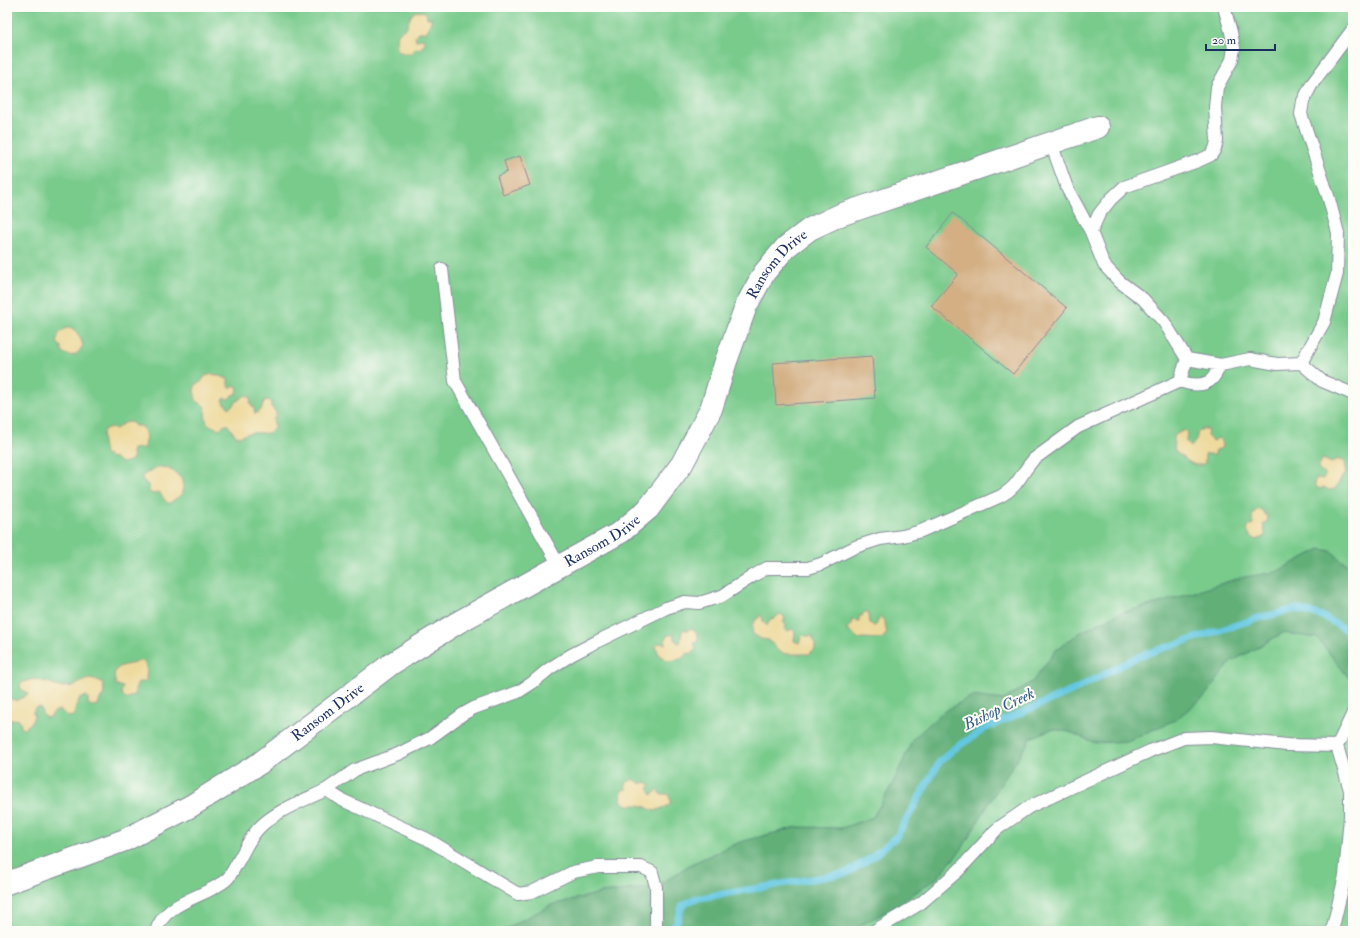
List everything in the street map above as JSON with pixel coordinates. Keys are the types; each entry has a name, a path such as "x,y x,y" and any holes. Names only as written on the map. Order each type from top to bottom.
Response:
{"street":[{"name":"Ransom Drive","path":"7,883 125,840 191,806 260,762 391,664 457,623 621,532 648,509 682,464 711,409 726,361 746,306 764,273 786,247 810,229 840,215 1098,127"}],"lane":[{"path":"1091,232 1100,214 1111,199 1124,187 1198,161 1211,155 1216,149 1215,107 1217,87 1232,60 1234,48 1224,7"},
{"path":"1301,364 1324,322 1337,274 1338,233 1329,199 1301,114 1303,101 1312,84 1353,29"},
{"path":"1051,143 1067,188 1091,232 1104,265 1120,282 1143,299 1164,322 1187,359 1221,365 1250,359 1277,364 1301,364 1322,381 1353,394"},
{"path":"442,269 455,381 560,567"},
{"path":"1180,382 1187,359"},
{"path":"156,931 169,912 227,880 249,841 267,820 282,811 326,790 355,770 414,747 474,708 518,692 571,655 666,608 685,602 699,603 722,596 767,568 808,568 821,564 854,547 880,539 921,532 1010,491 1017,484 1028,465 1034,459 1078,427 1180,382 1193,385 1204,383 1212,379 1221,365"},
{"path":"1332,931 1345,876 1350,816 1350,790 1337,746 1353,714"},
{"path":"874,931 921,903 959,870 997,829 1029,808 1150,751 1184,738 1211,737 1287,745 1337,746"},
{"path":"326,790 342,800 427,839 518,894 532,892 573,872 598,867 641,867 652,872 656,887 656,931"}],"green space":[{"path":"7,7 1353,7 1353,931 7,931"},
{"path":"1320,549 1331,551 1342,561 1353,567 1353,683 1317,638 1283,633 1231,662 1204,697 1175,720 1127,741 1095,743 1070,732 1052,729 1031,738 988,804 962,849 937,878 891,909 849,931 501,931 551,905 601,893 656,887 691,864 740,842 797,827 842,828 873,817 893,783 913,739 943,712 972,696 1004,700 1033,681 1056,650 1081,632 1120,613 1163,602 1239,578 1276,572"}],"sand":[{"path":"417,11 426,12 427,18 432,18 427,32 418,32 415,38 416,40 423,39 425,43 420,49 414,48 412,54 398,51 398,34 406,28 412,15"},
{"path":"70,327 78,334 83,345 79,352 71,356 61,351 61,347 57,342 60,332"},
{"path":"213,374 228,379 228,385 230,388 235,386 238,387 237,394 232,395 229,399 224,398 222,400 229,408 246,395 251,399 250,403 254,408 255,414 261,410 264,401 267,400 271,402 271,407 276,412 276,418 273,419 275,426 273,430 268,433 249,433 238,437 228,425 225,425 219,429 210,425 206,421 205,407 196,400 194,390 196,384 201,382 205,376"},
{"path":"124,423 133,423 135,426 142,426 147,437 144,448 133,449 133,459 121,463 115,458 109,457 105,454 102,437 105,429 111,427 116,429"},
{"path":"1208,429 1207,436 1212,441 1218,438 1221,440 1222,448 1216,450 1214,456 1211,454 1205,454 1205,463 1196,465 1175,452 1174,437 1184,430 1187,433 1186,442 1191,447 1196,440 1198,431"},
{"path":"1322,459 1332,463 1337,459 1344,462 1346,474 1342,477 1335,489 1329,490 1324,487 1320,489 1315,486 1314,482 1317,478 1323,479 1325,475 1318,469"},
{"path":"157,467 167,468 172,471 180,477 182,482 183,487 181,494 170,503 167,503 159,492 153,494 149,492 149,486 142,479 142,476"},
{"path":"1256,510 1261,510 1267,516 1268,521 1264,523 1265,536 1257,540 1250,536 1247,530 1250,525 1253,524 1252,517"},
{"path":"864,612 868,612 870,623 874,626 880,617 882,618 887,633 882,639 857,639 853,633 847,631 848,627 852,624 851,620 859,621 859,616 862,616"},
{"path":"780,614 783,615 785,619 783,622 786,625 784,629 788,631 792,629 795,632 794,641 799,643 803,635 813,636 815,649 809,654 786,654 778,651 769,640 761,639 753,634 752,631 754,629 752,625 755,622 755,619 758,619 759,616 762,616 763,621 767,626 770,619 775,618"},
{"path":"690,628 695,631 698,638 698,640 694,642 696,649 692,653 686,654 681,659 668,661 659,655 656,646 659,643 665,644 666,636 673,634 677,642 680,643 682,631 685,629 688,631"},
{"path":"143,661 146,666 146,681 138,682 135,689 135,695 125,699 121,692 123,687 116,685 114,677 115,672 117,668 121,666"},
{"path":"33,679 48,682 59,687 74,686 90,679 99,681 103,683 103,696 101,697 98,705 92,706 88,704 87,696 79,699 74,714 71,717 67,716 60,710 47,718 42,714 41,708 35,708 31,723 22,729 19,719 7,721 7,700 12,699 17,701 28,694 20,687 21,683"},
{"path":"634,779 641,784 646,782 651,785 648,789 652,795 658,790 660,794 668,794 671,801 670,805 655,811 640,805 629,805 624,803 621,800 622,790 627,789 625,786 627,782"}],"building":[{"path":"520,156 530,185 503,195 497,176 507,172 504,161"},
{"path":"953,213 1067,308 1013,374 931,306 958,274 926,247"},
{"path":"872,356 875,398 776,405 773,363"}],"waterway":[{"name":"Bishop Creek","path":"669,931 677,922 682,906 694,899 847,873 872,857 897,836 940,761 954,749 986,728 1074,690 1139,656 1255,619 1296,609 1322,616 1353,634"}]}
